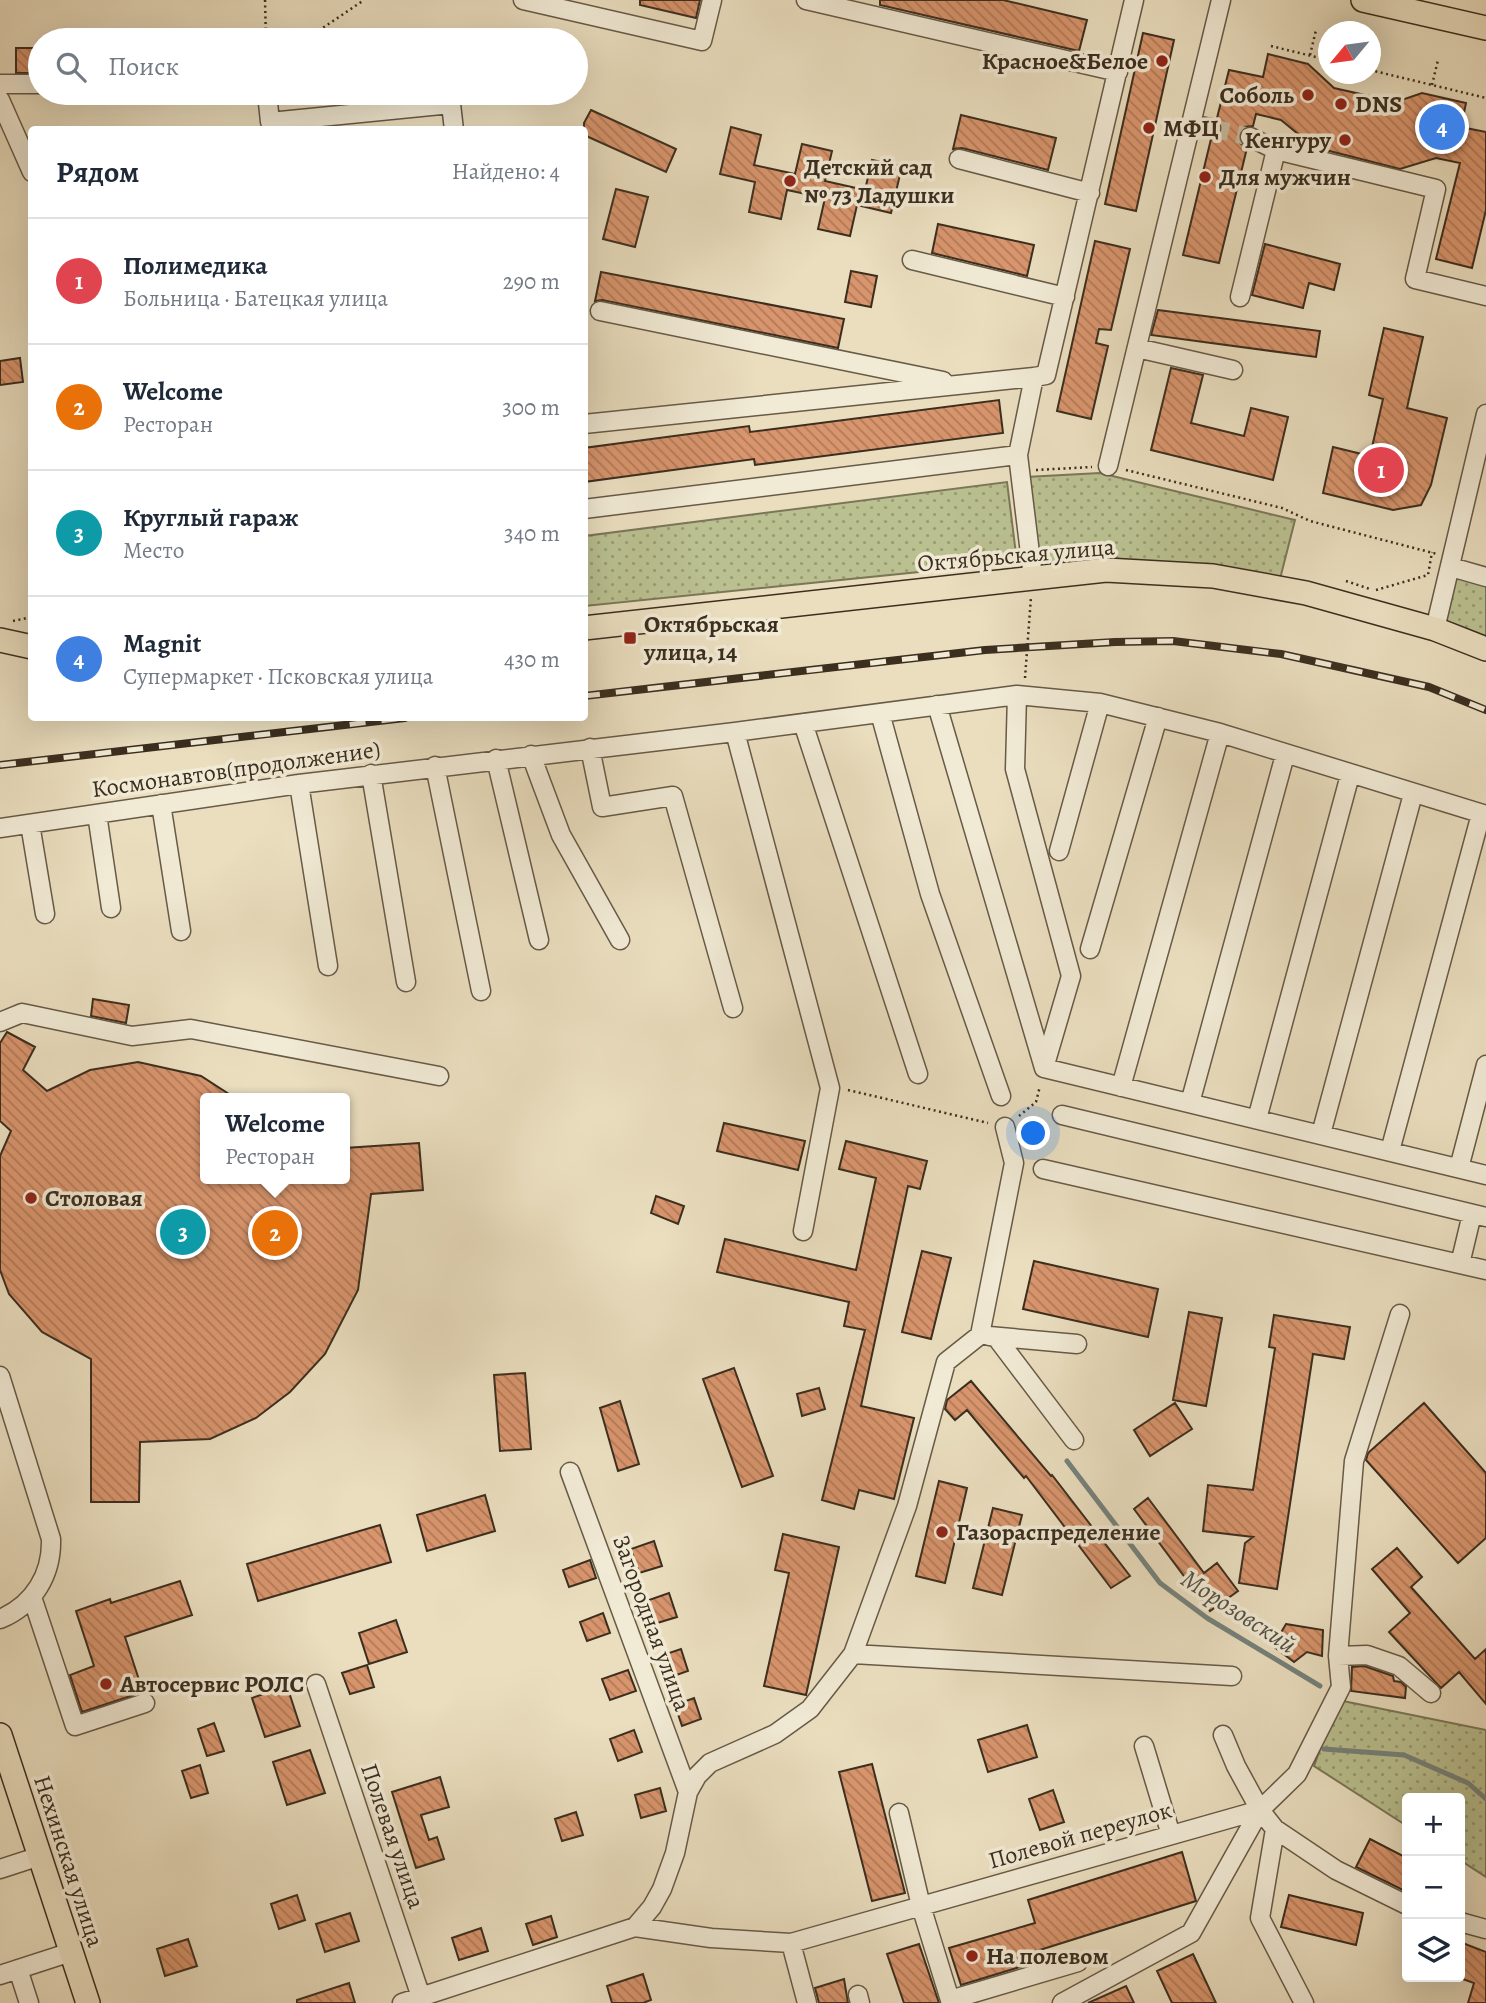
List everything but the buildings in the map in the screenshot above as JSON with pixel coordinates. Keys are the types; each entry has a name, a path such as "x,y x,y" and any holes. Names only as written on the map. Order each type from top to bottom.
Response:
{"main road":[{"path":"1366,0 1486,28"},
{"name":"Октябрьская улица","path":"588,628 1106,570 1213,576 1306,593 1434,628 1486,649"},
{"path":"6,631 28,645"},
{"name":"Нехинская улица","path":"1,1744 88,2003"}],"street":[{"path":"523,0 702,40 712,0"},
{"path":"806,0 1118,72"},
{"path":"588,424 1046,375 1134,0"},
{"path":"1108,466 1221,0"},
{"path":"0,84 28,84"},
{"path":"0,100 28,163"},
{"path":"268,105 270,122 441,105"},
{"path":"451,105 454,126"},
{"path":"1190,124 1211,128"},
{"path":"1250,137 1276,150 1436,189 1415,279 1486,296"},
{"path":"1240,297 1276,150"},
{"path":"960,159 1090,193"},
{"path":"912,260 1065,297"},
{"path":"600,311 960,384"},
{"path":"1137,348 1233,370"},
{"path":"1033,578 1019,463 1034,377"},
{"path":"1434,628 1451,567 1486,414"},
{"path":"588,509 1019,463"},
{"path":"1451,567 1486,577"},
{"path":"1021,695 1015,769 1071,976 1044,1068"},
{"name":"Космонавтов(продолжение)","path":"0,828 371,774 735,732 1021,695 1100,703 1220,733 1484,814"},
{"path":"1059,851 1100,703"},
{"path":"937,705 1044,1068"},
{"path":"880,713 930,894 1000,1096"},
{"path":"1090,949 1158,718"},
{"path":"803,723 918,1074"},
{"path":"735,732 830,1086 803,1231"},
{"path":"1121,1087 1220,733"},
{"path":"590,748 602,807 673,796 733,1008"},
{"path":"531,755 561,835 620,940"},
{"path":"1190,1103 1285,755"},
{"path":"496,759 539,940"},
{"path":"435,766 481,991"},
{"path":"371,774 405,982"},
{"path":"1257,1119 1350,775"},
{"path":"299,784 328,966"},
{"path":"1321,1134 1413,794"},
{"path":"161,804 181,931"},
{"path":"97,814 111,908"},
{"path":"1390,1151 1484,814"},
{"path":"30,824 45,914"},
{"path":"0,1022 22,1013 132,1036 191,1029 439,1076"},
{"path":"1459,1168 1486,1065"},
{"path":"1044,1068 1486,1175"},
{"path":"1062,1115 1479,1215 1460,1264"},
{"path":"1005,1127 1014,1163 988,1336 1074,1440"},
{"path":"1043,1169 1486,1270"},
{"name":"Полевой переулок","path":"402,2003 422,2000 635,1927 711,1938 791,1943 1260,1810 1297,1774 1341,1687 1338,1656 1354,1461 1400,1314"},
{"path":"635,1927 652,1907 662,1889 675,1853 688,1792 697,1776 710,1763 775,1734 810,1709 853,1654 907,1506 946,1362 988,1336 1076,1344"},
{"path":"0,1376 51,1538 49,1566 45,1578 32,1597 0,1619"},
{"name":"Загородная улица","path":"570,1472 688,1792"},
{"path":"32,1597 75,1726 145,1703"},
{"path":"853,1654 1232,1676"},
{"path":"1338,1656 1367,1655 1398,1666 1431,1693"},
{"name":"Полевая улица","path":"316,1684 422,2000"},
{"path":"1223,1735 1260,1810 1275,1829 1336,1870 1402,1903"},
{"path":"1144,1746 1171,1835"},
{"path":"1062,2003 1191,1933 1260,1810"},
{"path":"899,1813 921,1906 950,2000 1078,1962"},
{"path":"1275,1829 1260,1918 1304,2003"},
{"path":"0,1869 40,1856"},
{"path":"1465,1923 1486,1929"},
{"path":"791,1943 807,2003"},
{"path":"0,1975 71,1952"},
{"path":"18,1969 29,2003"}],"path":[{"path":"265,0 265,28"},
{"path":"357,0 363,0"},
{"path":"322,28 363,0"},
{"path":"1310,55 1316,30"},
{"path":"1271,46 1318,57"},
{"path":"1432,85 1438,60"},
{"path":"1381,73 1484,97"},
{"path":"1019,463 1108,466 1282,508 1310,521 1432,552 1428,575 1376,590 1346,581"},
{"path":"1021,695 1033,578"},
{"path":"6,631 28,619"},
{"path":"830,1086 1005,1127 1036,1102 1044,1068"}],"green space":[{"path":"1100,473 1295,520 1280,579 1105,557 1038,565 1026,477"},
{"path":"1007,482 1017,562 588,606 588,536"},
{"path":"1454,572 1486,583 1486,642 1441,625"},
{"path":"1338,1700 1486,1730 1486,1877 1465,1863 1465,1793 1402,1793 1402,1823 1314,1766"}],"waterway":[{"name":"Морозовский","path":"1067,1461 1160,1583 1207,1618 1320,1686"},
{"name":"Морозовский","path":"1324,1749 1404,1755 1468,1783 1486,1799"}],"tunnel":[{"path":"1211,128 1250,137"}],"railway":[{"path":"588,696 985,650 1173,641 1281,654 1429,687 1486,710"},
{"path":"0,765 379,721"}],"place":[{"name":"Красное&Белое","path":"1162,61"},
{"name":"Соболь","path":"1308,95"},
{"name":"DNS","path":"1341,104"},
{"name":"Magnit","path":"1442,127"},
{"name":"МФЦ","path":"1149,128"},
{"name":"Кенгуру","path":"1345,140"},
{"name":"Для мужчин","path":"1205,177"},
{"name":"Детский сад № 73 Ладушки","path":"790,181"},
{"name":"Полимедика","path":"1381,470"},
{"name":"Октябрьская улица, 14","path":"630,638"},
{"name":"Столовая","path":"31,1198"},
{"name":"Круглый гараж","path":"183,1232"},
{"name":"Welcome","path":"275,1233"},
{"name":"Газораспределение","path":"942,1532"},
{"name":"Автосервис РОЛС","path":"106,1684"},
{"name":"На полевом","path":"972,1956"}]}
